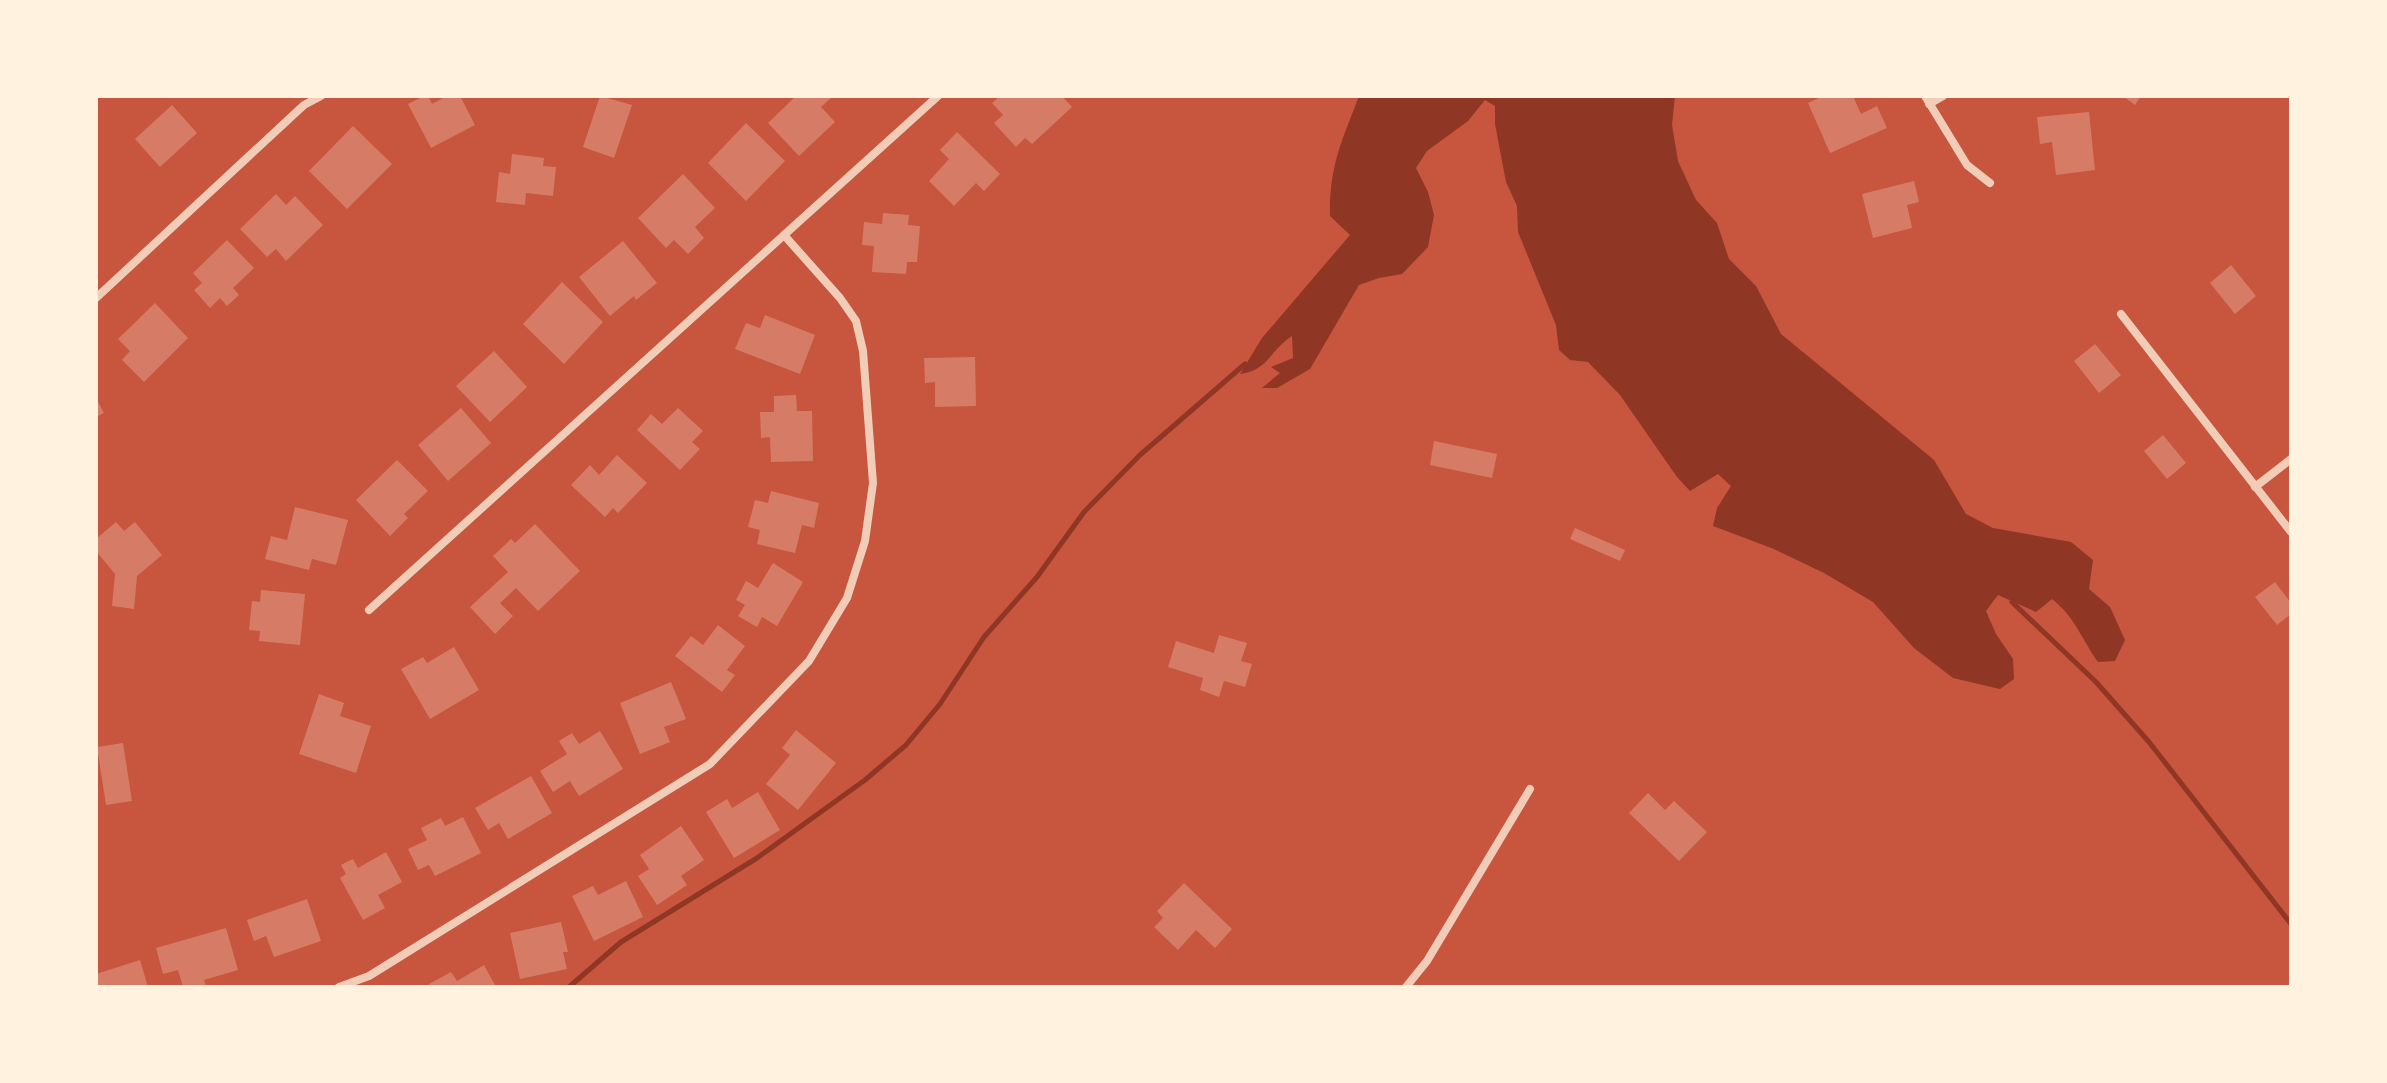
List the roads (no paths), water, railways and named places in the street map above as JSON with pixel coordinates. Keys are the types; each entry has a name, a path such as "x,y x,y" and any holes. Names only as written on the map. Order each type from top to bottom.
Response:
{"street":[{"path":"96,298 304,105 321,96"},
{"path":"369,610 938,96"},
{"path":"1943,96 1927,100 1967,165 1990,183"},
{"path":"339,987 369,976 710,764 809,661 847,598 865,541 873,483 863,351 856,321 840,298 784,235"},
{"path":"2121,314 2291,532"},
{"path":"2255,487 2291,459"},
{"path":"1406,987 1427,961 1530,789"}],"waterway":[{"path":"569,987 621,942 757,858 865,780 906,745 940,704 984,637 1037,577 1084,512 1140,455 1245,364"},
{"path":"2012,602 2096,682 2149,742 2291,924"}]}
